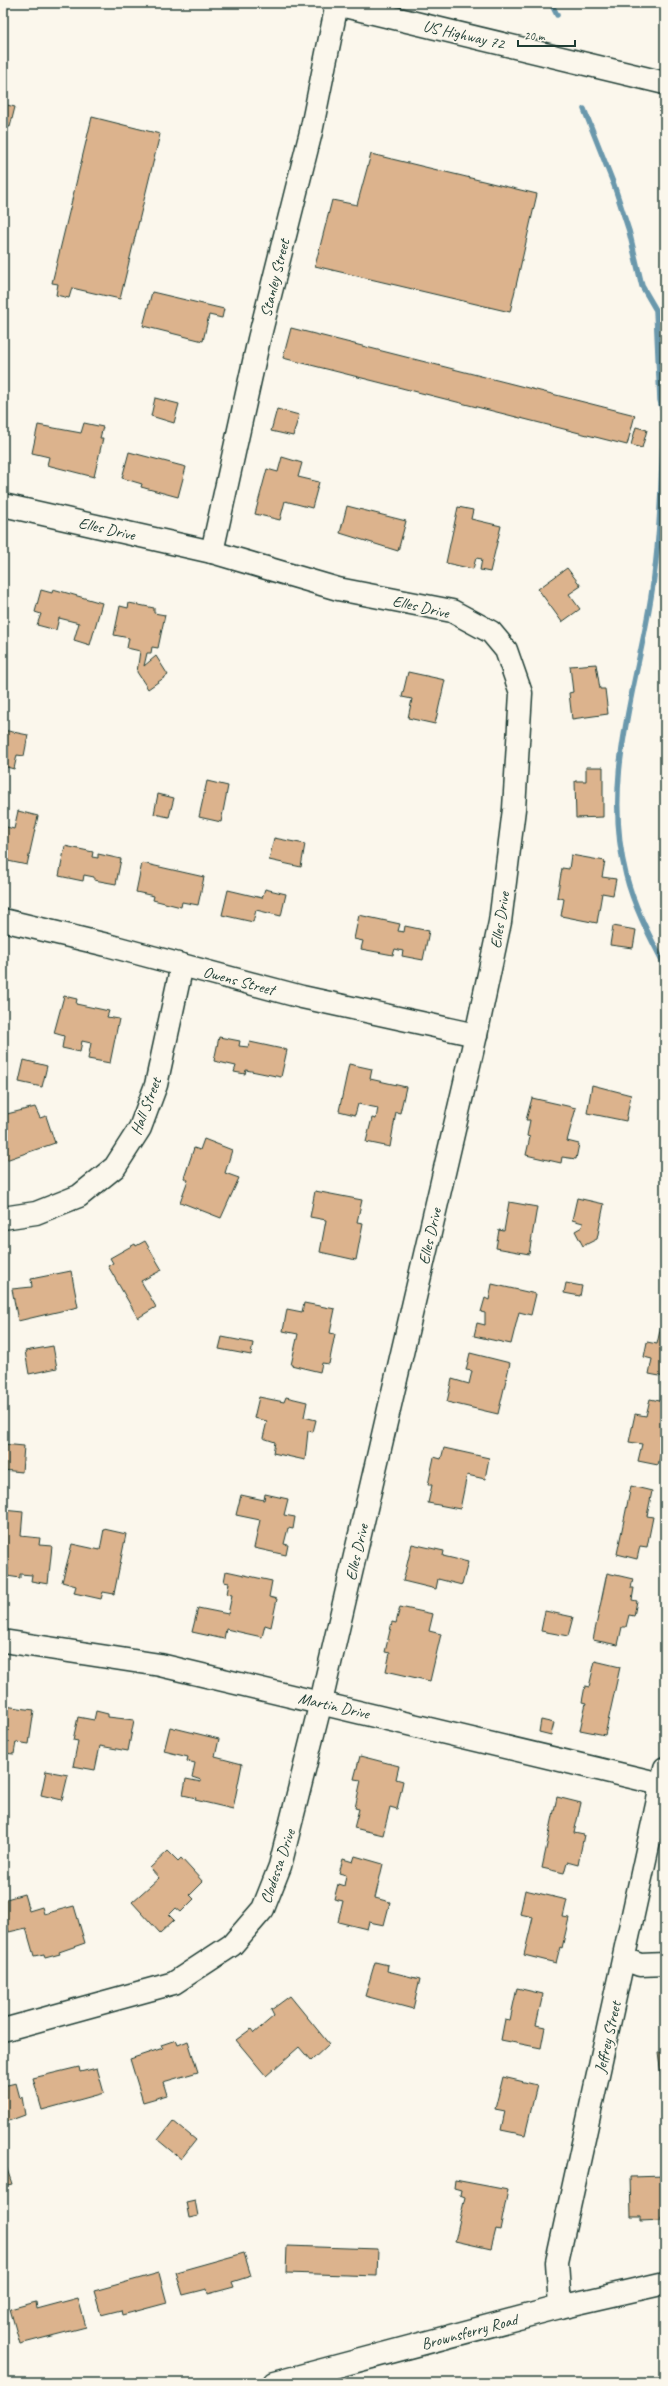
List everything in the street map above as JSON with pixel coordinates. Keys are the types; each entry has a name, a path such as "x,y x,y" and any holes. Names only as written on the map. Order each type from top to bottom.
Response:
{"main road":[{"name":"US Highway 72","path":"335,4 665,83"},
{"name":"Stanley Street","path":"212,552 259,339 311,132 335,4"},
{"name":"Elles Drive","path":"3,505 212,552 338,589 452,611 491,632 506,650 520,693 514,809 500,922 476,1035 321,1702"},
{"name":"Owens Street","path":"3,920 107,945 302,997 476,1035"},
{"name":"Hall Street","path":"3,1218 36,1213 79,1196 115,1167 140,1128 156,1085 182,965"},
{"name":"Martin Drive","path":"3,1641 160,1666 663,1776"},
{"name":"Clodessa Drive","path":"3,2030 174,1982 232,1945 262,1909 280,1866 321,1702"},
{"name":"Jeffrey Street","path":"560,2307 556,2284 557,2262 663,1776"},
{"path":"624,1959 640,1965 665,1964"},
{"name":"Brownsferry Road","path":"274,2383 560,2307 665,2283"}],"building":[{"path":"3,104 15,107 10,127 3,126"},
{"path":"92,117 160,134 120,299 72,288 69,298 56,295 58,284 52,283"},
{"path":"371,154 537,194 510,312 315,266 332,200 357,205"},
{"path":"152,292 224,309 222,318 209,315 203,341 143,326"},
{"path":"291,328 635,415 627,445 283,358"},
{"path":"155,398 179,404 174,423 151,416"},
{"path":"277,409 299,415 293,436 271,431"},
{"path":"84,423 103,427 100,438 103,438 94,477 47,465 49,457 32,453 38,425 81,433"},
{"path":"636,427 647,430 642,448 631,445"},
{"path":"129,452 186,467 178,497 141,487 142,484 122,478"},
{"path":"282,457 302,463 298,477 319,482 312,508 285,501 280,520 255,514 267,469 278,472"},
{"path":"347,506 406,521 398,551 340,533"},
{"path":"458,507 473,510 471,519 501,526 490,572 480,570 482,559 476,558 473,569 446,563"},
{"path":"567,568 581,586 569,594 580,609 562,622 538,589"},
{"path":"53,589 102,603 90,645 74,640 79,623 59,618 56,630 37,625 41,614 35,612 41,590 52,593"},
{"path":"129,603 154,608 154,613 165,615 158,648 152,647 151,653 147,653 144,666 156,656 168,675 148,689 137,672 140,651 127,648 129,638 114,635 120,606 128,608"},
{"path":"596,664 600,689 605,689 608,714 572,719 569,693 573,692 570,666"},
{"path":"408,672 445,680 435,724 408,718 412,699 402,697"},
{"path":"3,730 28,735 24,756 17,755 14,769 3,766 5,751 3,751"},
{"path":"586,767 603,767 603,817 576,818 575,781 586,781"},
{"path":"207,781 228,786 221,822 199,817"},
{"path":"158,794 174,798 169,817 154,814"},
{"path":"18,811 38,816 27,865 3,860 3,826 14,829"},
{"path":"274,838 305,844 301,867 269,860"},
{"path":"65,846 93,852 92,857 98,858 98,854 121,859 116,884 94,880 94,877 84,875 83,881 59,876"},
{"path":"571,855 605,861 602,877 616,879 613,895 602,893 597,923 561,916 564,899 557,897 562,868 569,869"},
{"path":"142,863 204,877 198,905 182,902 181,907 153,900 154,896 136,892"},
{"path":"265,889 286,894 281,916 256,910 253,922 222,915 228,890 262,898"},
{"path":"359,915 400,924 398,931 404,932 405,926 429,931 423,960 402,956 403,951 395,949 393,955 361,949 363,941 354,939"},
{"path":"613,926 636,930 633,948 610,945"},
{"path":"64,996 77,999 76,1004 109,1011 107,1017 119,1019 110,1063 88,1059 91,1043 82,1041 80,1052 62,1048 64,1036 54,1033"},
{"path":"219,1037 240,1041 239,1046 248,1047 250,1042 287,1050 281,1077 246,1070 245,1074 234,1072 236,1066 214,1061"},
{"path":"24,1060 47,1066 42,1087 19,1082"},
{"path":"349,1064 372,1069 370,1079 406,1087 400,1113 396,1112 390,1147 366,1142 372,1118 376,1119 378,1108 358,1104 355,1115 339,1111"},
{"path":"592,1085 631,1095 626,1121 587,1113"},
{"path":"532,1098 576,1108 567,1141 579,1144 576,1159 562,1157 561,1163 526,1155 530,1137 527,1136 530,1120 526,1120"},
{"path":"35,1107 40,1118 46,1116 55,1143 3,1161 3,1115"},
{"path":"204,1139 232,1150 225,1173 239,1178 221,1218 180,1202 188,1180 184,1178 194,1148 200,1150"},
{"path":"315,1191 362,1200 357,1222 363,1223 356,1260 320,1252 326,1220 310,1217"},
{"path":"577,1198 604,1204 597,1239 583,1246 575,1231 582,1227 583,1223 572,1220"},
{"path":"509,1202 537,1207 529,1254 496,1248 499,1230 504,1231"},
{"path":"145,1241 162,1270 141,1281 156,1307 138,1318 108,1266 113,1263 110,1258 135,1244 136,1246"},
{"path":"71,1271 78,1307 18,1321 12,1289 32,1287 31,1279"},
{"path":"566,1283 582,1286 580,1296 564,1293"},
{"path":"492,1284 536,1294 531,1315 519,1312 511,1344 474,1336 477,1323 485,1325 485,1313 481,1312 485,1298 489,1300"},
{"path":"304,1303 335,1309 330,1333 335,1334 329,1364 322,1363 320,1372 291,1365 298,1334 283,1331 287,1309 302,1312"},
{"path":"661,1326 665,1326 665,1377 649,1374 652,1359 644,1357 647,1342 657,1344"},
{"path":"222,1337 253,1343 251,1355 219,1349"},
{"path":"53,1346 57,1368 29,1374 25,1351"},
{"path":"470,1353 510,1363 498,1414 447,1402 452,1379 469,1384 472,1371 466,1370"},
{"path":"259,1397 284,1402 286,1397 307,1402 304,1417 316,1420 313,1432 308,1431 305,1460 273,1453 275,1442 263,1438 267,1421 254,1418"},
{"path":"650,1399 665,1402 665,1449 662,1448 658,1465 638,1461 642,1444 629,1442 635,1414 646,1416"},
{"path":"3,1444 24,1446 22,1472 3,1470"},
{"path":"444,1448 489,1458 485,1479 467,1475 460,1509 428,1503 432,1485 428,1485 434,1457 441,1459"},
{"path":"631,1486 652,1491 647,1516 653,1517 647,1547 640,1546 637,1559 617,1554"},
{"path":"265,1494 288,1499 284,1515 295,1517 293,1529 288,1528 284,1544 288,1545 286,1555 254,1548 260,1520 236,1515 241,1495 264,1500"},
{"path":"3,1510 23,1512 21,1536 40,1538 39,1545 52,1546 48,1584 31,1581 32,1575 20,1574 20,1578 7,1576 8,1568 3,1568"},
{"path":"104,1529 126,1534 114,1594 103,1592 101,1599 74,1593 76,1586 62,1582 72,1544 100,1550"},
{"path":"412,1544 444,1551 443,1556 468,1562 462,1585 438,1579 436,1589 403,1581"},
{"path":"226,1571 272,1581 269,1597 277,1599 271,1627 265,1625 262,1637 226,1629 224,1639 192,1632 198,1608 228,1614 232,1595 227,1594 229,1583 224,1582"},
{"path":"607,1573 633,1579 631,1588 634,1588 632,1600 637,1601 634,1616 629,1615 626,1627 622,1627 618,1645 593,1640"},
{"path":"400,1607 433,1614 429,1631 441,1634 430,1681 386,1671 390,1653 385,1652 392,1622 396,1623"},
{"path":"545,1611 573,1617 568,1636 541,1631"},
{"path":"595,1661 620,1667 605,1735 580,1730 586,1703 582,1702 585,1686 589,1687"},
{"path":"3,1697 5,1697 4,1706 34,1710 29,1744 16,1742 14,1754 3,1753"},
{"path":"96,1711 108,1714 108,1717 134,1720 128,1751 100,1746 95,1770 73,1766 78,1741 73,1740 78,1717 94,1720"},
{"path":"541,1720 554,1723 551,1735 539,1732"},
{"path":"170,1727 219,1739 215,1757 242,1764 233,1809 195,1800 196,1798 183,1795 186,1779 201,1782 201,1780 192,1777 195,1763 187,1761 188,1757 164,1751"},
{"path":"360,1756 399,1766 396,1779 403,1781 397,1809 390,1807 383,1835 354,1828 359,1809 355,1808 361,1780 354,1779"},
{"path":"46,1771 68,1775 62,1800 41,1795"},
{"path":"557,1797 581,1803 574,1833 584,1835 578,1865 567,1862 564,1873 542,1868"},
{"path":"168,1851 178,1861 181,1858 203,1882 190,1895 194,1899 181,1912 176,1908 169,1915 174,1920 160,1933 132,1902 159,1878 150,1868"},
{"path":"355,1856 383,1864 375,1898 390,1902 384,1925 369,1922 367,1929 338,1922 343,1901 334,1899 338,1884 344,1886 346,1875 339,1873 343,1859 353,1862"},
{"path":"525,1890 567,1900 563,1917 569,1918 562,1948 560,1947 556,1963 524,1955 533,1917 520,1914"},
{"path":"24,1894 29,1911 42,1907 44,1914 74,1906 85,1943 59,1952 60,1954 45,1958 44,1954 34,1956 26,1928 9,1932 3,1908 3,1900"},
{"path":"375,1962 388,1965 387,1971 420,1979 413,2009 365,1996"},
{"path":"517,1988 543,1994 536,2025 545,2027 541,2048 501,2040 505,2019 510,2020"},
{"path":"290,1996 329,2044 311,2061 299,2047 266,2076 236,2040 251,2029 254,2033 274,2016 271,2010"},
{"path":"176,2040 178,2045 188,2041 198,2072 163,2082 167,2095 143,2102 130,2059 163,2048 161,2045"},
{"path":"665,2052 665,2082 662,2082 658,2053"},
{"path":"79,2067 80,2072 97,2068 104,2093 42,2110 33,2078"},
{"path":"503,2077 537,2085 525,2135 501,2130 505,2111 495,2109"},
{"path":"16,2083 20,2098 22,2097 25,2115 3,2123 3,2086"},
{"path":"173,2121 196,2140 181,2159 158,2140"},
{"path":"6,2166 12,2184 3,2186 3,2167"},
{"path":"665,2176 665,2216 661,2217 661,2220 641,2221 641,2217 631,2217 630,2177"},
{"path":"455,2180 508,2190 500,2230 496,2229 491,2249 455,2241 465,2197 460,2195 461,2190 454,2188"},
{"path":"195,2200 198,2216 189,2218 186,2202"},
{"path":"287,2246 378,2249 377,2276 286,2273"},
{"path":"244,2253 251,2276 232,2282 234,2287 208,2294 207,2289 183,2295 176,2272"},
{"path":"159,2273 167,2303 122,2315 121,2310 101,2315 94,2291"},
{"path":"78,2298 86,2327 20,2344 10,2309 36,2302 37,2309"}],"waterway":[{"path":"551,3 557,15"},
{"path":"584,109 614,185 629,231 642,286 656,310 660,400 664,416 659,530 651,597 624,735 619,770 618,805 620,840 629,887 643,922 665,966"}]}
